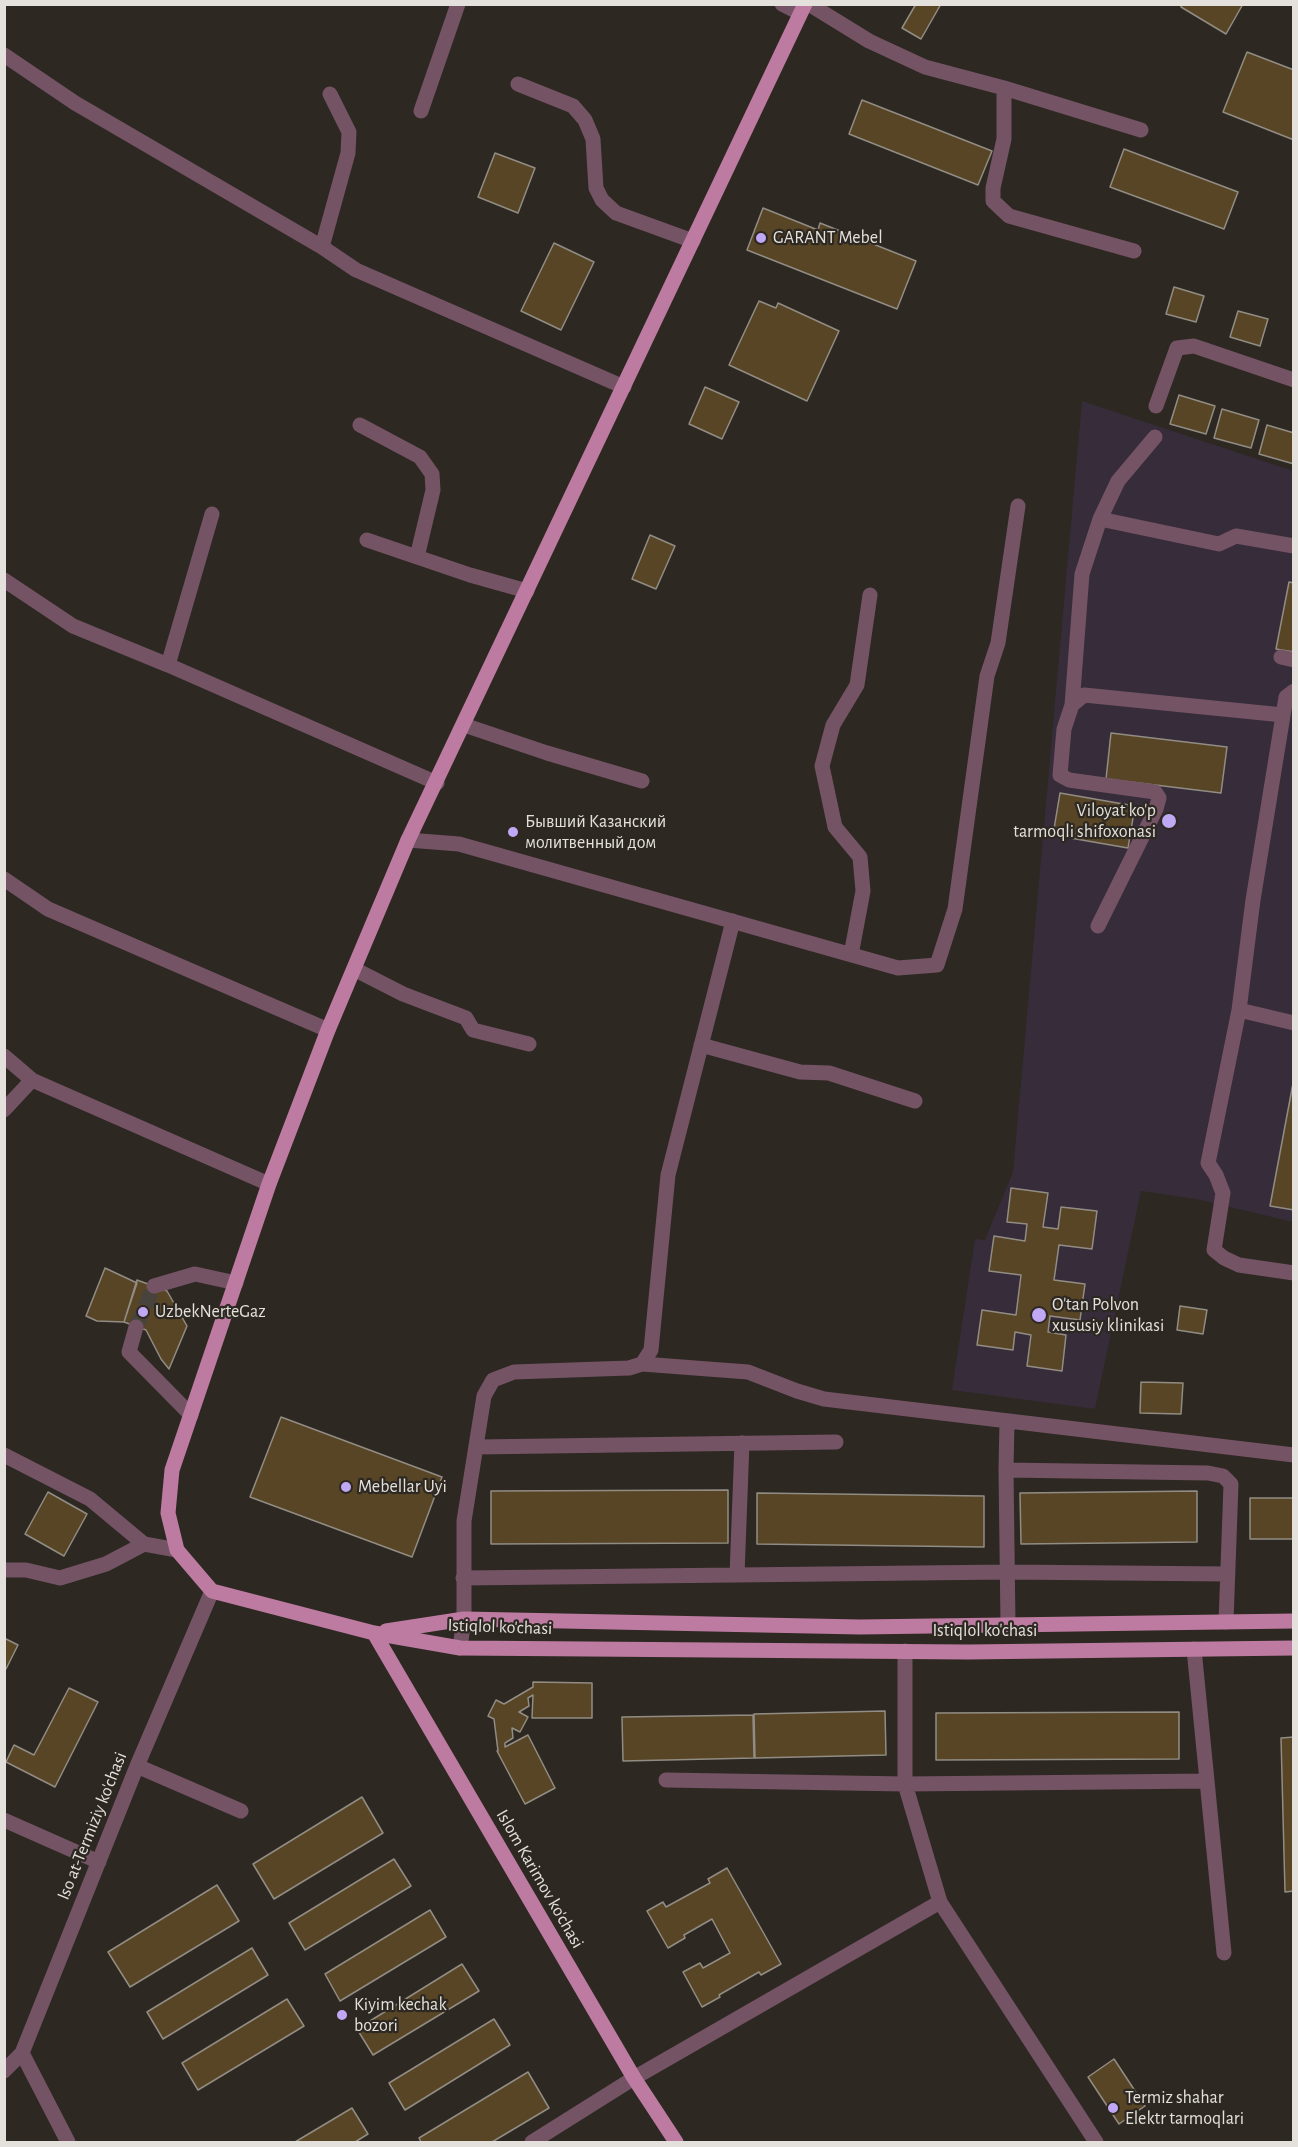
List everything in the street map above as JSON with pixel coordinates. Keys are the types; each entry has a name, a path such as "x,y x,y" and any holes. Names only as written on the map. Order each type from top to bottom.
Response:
{"main road":[{"path":"374,1633 212,1591 177,1550 168,1513 172,1470 269,1184 328,1030 408,840 805,7"},
{"name":"Istiqlol ko'chasi","path":"374,1633 464,1619 860,1627 1293,1622"},
{"name":"Istiqlol ko'chasi","path":"374,1633 460,1648 905,1651 1293,1648"},
{"name":"Islom Karimov ko'chasi","path":"374,1633 634,2078 676,2142"}],"street":[{"path":"421,111 458,4"},
{"path":"782,4 805,7 869,42 925,67 1004,88 1141,130"},
{"path":"4,55 75,103 322,247 356,270 624,387"},
{"path":"518,84 573,106 585,120 593,139 596,188 602,200 609,207 616,213 693,241"},
{"path":"1004,88 1004,139 993,188 993,201 1010,216 1134,251"},
{"path":"322,247 348,153 349,132 330,94"},
{"path":"1156,406 1177,348 1194,346 1293,380"},
{"path":"360,425 420,457 432,474 433,490 417,557"},
{"path":"1098,926 1156,809 1159,798 1155,792 1069,780 1060,775 1064,729 1072,705 1082,574 1100,519 1118,481 1155,436"},
{"path":"408,840 459,844 898,968 937,965 955,909 987,676 998,643 1018,506"},
{"path":"168,664 213,514"},
{"path":"1100,519 1219,544 1236,536 1293,546"},
{"path":"367,540 470,575 527,591"},
{"path":"4,580 73,626 168,664 436,783"},
{"path":"851,955 863,891 860,857 835,827 822,766 833,725 857,685 870,596"},
{"path":"1293,691 1286,697 1253,900 1239,1010 1208,1162 1223,1192 1214,1250 1239,1265 1293,1273"},
{"path":"1072,705 1084,695 1283,716"},
{"path":"464,725 547,753 642,781"},
{"path":"4,879 48,909 328,1030"},
{"path":"642,1364 651,1350 668,1175 733,921"},
{"path":"354,969 403,994 466,1018 473,1030 529,1044"},
{"path":"1239,1010 1293,1023"},
{"path":"701,1045 800,1072 829,1073 915,1101"},
{"path":"4,1056 32,1080 269,1184"},
{"path":"4,1110 32,1080"},
{"path":"154,1286 195,1274 236,1283"},
{"path":"136,1327 129,1352 191,1415"},
{"path":"460,1648 464,1619 464,1521 484,1396 493,1380 514,1372 629,1368 642,1364 748,1372 824,1399 1293,1455"},
{"path":"1007,1421 1008,1625"},
{"path":"476,1447 836,1442"},
{"path":"737,1575 742,1443"},
{"path":"4,1455 90,1499 144,1544 177,1550"},
{"path":"1006,1470 1208,1473 1222,1476 1231,1484 1226,1622"},
{"path":"4,1570 26,1570 60,1578 106,1564 144,1544"},
{"path":"463,1578 1007,1572 1228,1574"},
{"name":"Iso at-Termiziy ko'chasi","path":"4,2071 22,2053 137,1766 212,1591"},
{"path":"1194,1649 1224,1953"},
{"path":"905,1651 905,1784 940,1902 1096,2142"},
{"path":"137,1766 241,1811"},
{"path":"666,1780 905,1784 1207,1781"},
{"path":"4,1820 99,1862"},
{"path":"532,2142 634,2078 940,1902"},
{"path":"22,2053 68,2142"}],"shaded area":[{"name":"Viloyat ko'p tarmoqli shifoxonasi","path":"1082,401 1293,471 1293,1222 1196,1199 1141,1191 1095,1409 952,1390 975,1239 985,1240 1013,1172"}],"building":[{"path":"916,4 941,4 921,39 902,28"},
{"path":"1182,4 1243,4 1226,34 1181,7"},
{"path":"1247,52 1294,70 1294,140 1223,112"},
{"path":"862,100 992,151 978,185 849,134"},
{"path":"1124,149 1238,192 1224,229 1110,187"},
{"path":"495,153 535,168 518,213 478,197"},
{"path":"763,208 818,230 820,223 916,261 897,309 747,250"},
{"path":"554,243 594,262 561,330 521,311"},
{"path":"1174,287 1204,296 1196,322 1166,314"},
{"path":"759,301 776,308 778,303 839,331 807,401 729,365"},
{"path":"1238,311 1268,319 1260,346 1230,337"},
{"path":"705,387 739,402 722,439 689,424"},
{"path":"1179,395 1215,406 1206,434 1170,424"},
{"path":"1222,409 1259,420 1251,448 1214,438"},
{"path":"1267,425 1294,433 1294,464 1259,454"},
{"path":"650,535 675,546 656,589 632,579"},
{"path":"1289,582 1294,583 1294,652 1276,649"},
{"path":"1111,733 1227,747 1221,793 1106,779"},
{"path":"1060,793 1135,806 1128,848 1053,835"},
{"path":"1294,1078 1294,1210 1270,1206"},
{"path":"1011,1188 1048,1193 1043,1227 1058,1229 1061,1207 1097,1211 1092,1249 1059,1245 1054,1280 1085,1284 1080,1320 1050,1316 1048,1332 1066,1335 1062,1371 1027,1366 1031,1335 1015,1332 1013,1350 977,1345 982,1310 1016,1315 1021,1275 989,1271 994,1236 1025,1241 1027,1224 1007,1222"},
{"path":"105,1268 137,1283 124,1322 97,1321 86,1316"},
{"path":"137,1280 167,1291 187,1326 169,1369 161,1359 146,1330 124,1322"},
{"path":"1180,1306 1207,1310 1203,1334 1177,1330"},
{"path":"1141,1382 1183,1383 1181,1414 1140,1413"},
{"name":"Mebellar Uyi","path":"281,1417 442,1477 412,1557 250,1497"},
{"path":"728,1490 728,1543 491,1544 491,1491"},
{"path":"1197,1491 1197,1542 1021,1544 1020,1493"},
{"path":"48,1492 87,1514 64,1556 25,1534"},
{"path":"757,1493 984,1496 984,1547 757,1544"},
{"path":"1250,1498 1294,1498 1294,1539 1250,1539"},
{"path":"4,1638 18,1645 6,1669 4,1668"},
{"path":"533,1682 592,1683 592,1718 532,1718 533,1695 528,1698 529,1706 519,1712 528,1717 520,1732 512,1728 513,1738 505,1743 505,1747 528,1735 555,1788 525,1804 497,1751 494,1719 488,1716 496,1700 504,1704 533,1687"},
{"path":"69,1688 98,1702 55,1787 6,1762 14,1745 34,1755"},
{"path":"885,1711 886,1755 755,1758 754,1714"},
{"path":"1179,1712 1179,1759 936,1760 936,1713"},
{"path":"753,1715 754,1758 623,1761 622,1717"},
{"path":"1294,1737 1294,1891 1285,1892 1281,1738"},
{"path":"362,1797 383,1833 274,1899 253,1864"},
{"path":"394,1859 411,1886 305,1950 289,1923"},
{"path":"727,1868 781,1964 761,1975 759,1972 702,2007 683,1972 700,1963 703,1968 730,1953 712,1919 684,1935 685,1938 668,1948 647,1911 663,1902 666,1907 710,1883 708,1879"},
{"path":"217,1885 239,1921 130,1987 108,1952"},
{"path":"430,1910 446,1937 340,2001 325,1974"},
{"path":"252,1948 268,1975 163,2039 147,2012"},
{"path":"462,1964 479,1991 373,2055 357,2029"},
{"path":"287,1999 304,2026 198,2090 182,2063"},
{"path":"494,2019 510,2045 405,2110 389,2083"},
{"path":"1114,2059 1145,2106 1119,2124 1088,2077"},
{"path":"528,2072 549,2108 492,2142 421,2142 419,2138"},
{"path":"352,2108 368,2134 355,2142 295,2142"}],"tunnel":[{"path":"136,1327 154,1286"}],"place":[{"name":"GARANT Mebel","path":"761,238"},
{"name":"Viloyat ko'p tarmoqli shifoxonasi","path":"1169,821"},
{"name":"Бывший Казанский молитвенный дом","path":"513,832"},
{"name":"UzbekNerteGaz","path":"143,1312"},
{"name":"O'tan Polvon xususiy klinikasi","path":"1039,1315"},
{"name":"Mebellar Uyi","path":"346,1487"},
{"name":"Kiyim kechak bozori","path":"342,2015"},
{"name":"Termiz shahar Elektr tarmoqlari","path":"1113,2108"}]}
